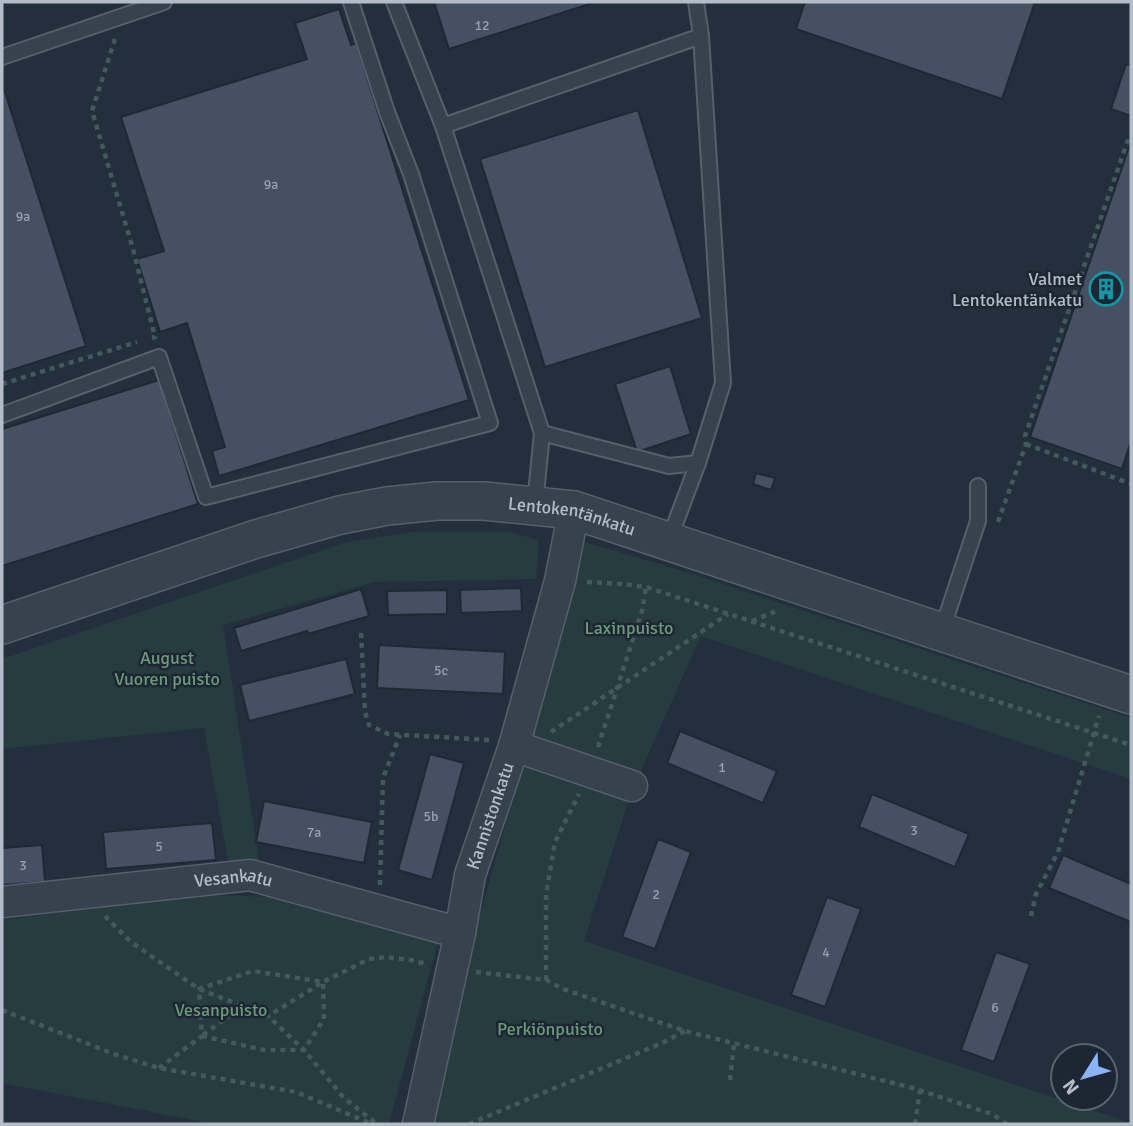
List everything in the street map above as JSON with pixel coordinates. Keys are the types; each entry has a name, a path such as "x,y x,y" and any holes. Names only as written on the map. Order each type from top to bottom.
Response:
{"street":[{"name":"Lentokentänkatu","path":"2,625 256,539 340,515 387,506 437,501 484,501 574,510 1131,695"},
{"name":"Kannistonkatu","path":"418,1124 470,876 519,746 574,510"},
{"path":"519,746 632,786"},
{"name":"Vesankatu","path":"2,902 250,875 460,933"}],"lane":[{"path":"2,57 164,2"},
{"path":"2,415 159,358 206,497 490,423 411,174 387,112 351,2"},
{"path":"394,2 443,126 542,433 535,506"},
{"path":"668,541 698,463 723,383 701,36 696,2"},
{"path":"443,126 701,36"},
{"path":"542,433 669,466 698,463"},
{"path":"941,632 978,521 978,486"}],"path":[{"path":"122,16 92,111 133,249 155,337 150,338"},
{"path":"996,530 1026,444 1025,436 1129,137"},
{"path":"2,384 137,342"},
{"path":"1026,444 1131,484"},
{"path":"559,581 646,587 1131,745"},
{"path":"751,621 788,607"},
{"path":"361,633 365,712 369,725 388,734 519,746 547,735 729,614"},
{"path":"1031,916 1036,894 1058,852 1100,716"},
{"path":"379,910 383,778 400,735"},
{"path":"82,893 131,942 199,989 268,1016 304,1050 344,1097 375,1124"},
{"path":"268,1016 323,982 369,959 385,957 411,960 452,970 546,980 563,989 685,1031 920,1090 992,1114 1007,1124"},
{"path":"199,989 253,971 323,982"},
{"path":"304,1050 324,1019 323,982"},
{"path":"199,989 202,1035"},
{"path":"159,1068 243,1006"},
{"path":"2,1010 114,1055 159,1068 296,1092 375,1124"},
{"path":"469,1124 685,1031"},
{"path":"202,1035 264,1050 304,1050"},
{"path":"730,1080 734,1044"},
{"path":"915,1124 920,1090"}],"green space":[{"name":"August Vuoren puisto","path":"413,532 509,532 539,540 536,579 375,582 223,625 259,860 228,861 204,728 2,749 2,659 347,542"},
{"name":"Laxinpuisto","path":"582,541 683,571 1131,718 1131,779 701,636 638,777 547,747 529,732"},
{"name":"Perkiönpuisto","path":"522,764 630,796 584,941 1049,1096 1049,1112 1098,1112 1131,1124 434,1124 467,962"},
{"name":"Vesanpuisto","path":"205,895 269,897 439,938 389,1124 213,1124 2,1083 2,920"}],"building":[{"path":"434,2 596,2 449,49"},
{"path":"805,2 1035,2 1002,99 796,29"},
{"path":"339,9 351,45 356,43 469,400 219,476 212,451 225,447 187,323 160,332 137,259 164,251 121,117 307,59 295,23"},
{"path":"1126,64 1131,65 1131,116 1111,109"},
{"path":"2,87 86,346 2,373"},
{"path":"638,110 702,318 545,367 480,159"},
{"name":"Valmet Lentokentänkatu","path":"1131,141 1131,441 1122,469 1030,437"},
{"path":"670,366 691,434 637,452 615,384"},
{"path":"159,380 198,504 2,566 2,429"},
{"path":"756,473 775,478 771,490 753,484"},
{"path":"521,588 522,611 461,613 460,590"},
{"path":"361,589 369,616 241,651 234,628"},
{"path":"447,590 447,614 388,615 387,591"},
{"path":"379,645 505,652 503,694 377,688"},
{"path":"346,659 355,694 249,721 240,685"},
{"path":"680,731 777,771 763,803 667,763"},
{"path":"430,754 464,763 432,880 398,870"},
{"path":"872,794 969,834 955,867 859,827"},
{"path":"264,801 372,822 364,863 256,842"},
{"path":"212,823 216,860 106,869 103,832"},
{"path":"658,839 691,852 655,949 622,937"},
{"path":"42,845 45,882 2,885 2,848"},
{"path":"1063,855 1131,884 1131,922 1049,888"},
{"path":"827,897 861,909 825,1007 791,995"},
{"path":"996,952 1030,964 994,1062 961,1050"}],"place":[{"name":"Valmet Lentokentänkatu","path":"1106,289"}]}
